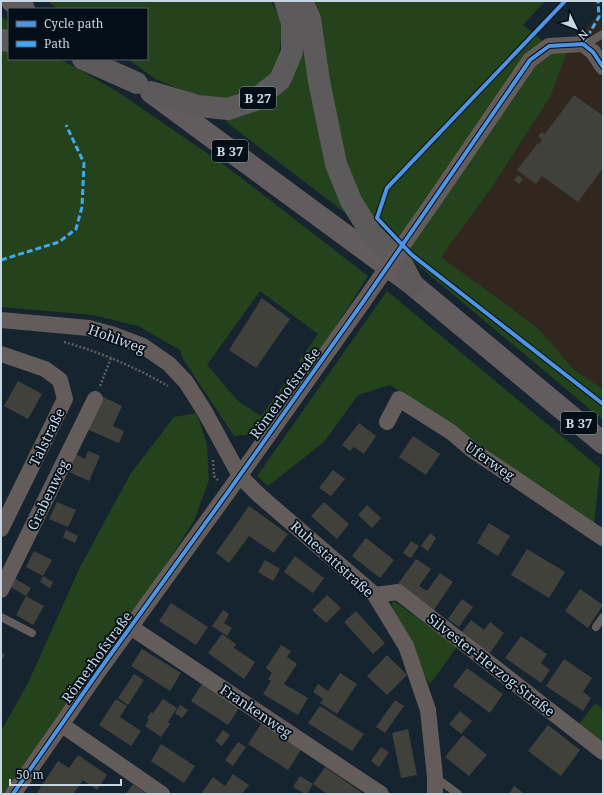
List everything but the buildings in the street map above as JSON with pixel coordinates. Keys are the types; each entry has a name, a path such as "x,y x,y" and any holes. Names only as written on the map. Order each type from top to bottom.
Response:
{"highway":[{"name":"B 27","path":"144,87 198,106 228,109 255,100 280,80 292,52 292,23 285,1"},
{"path":"302,1 310,19 319,81 336,164 351,201 371,233 402,264 413,285"},
{"path":"84,60 144,87"}],"main road":[{"path":"12,1 22,8"},
{"name":"B 27","path":"104,60 144,87"},
{"name":"B 37","path":"144,87 413,285 603,443"}],"street":[{"name":"Römerhofstraße","path":"13,794 363,302 530,60 549,46 583,44 589,49"},
{"path":"589,49 603,67"},
{"name":"Hohlweg","path":"1,320 89,328 143,346 169,364 186,382 205,412 240,476"},
{"name":"Talstraße","path":"1,354 45,369 60,380 65,399 7,503 1,529"},
{"name":"Grabenweg","path":"1,590 95,399"},
{"name":"Uferweg","path":"387,422 399,399 451,432 471,449 603,538"},
{"name":"Ruhestattstraße","path":"240,476 259,495 375,595 406,646 428,710 435,777 435,794"},
{"name":"Silvester-Herzog-Straße","path":"375,595 398,592 603,752"},
{"name":"Frankenweg","path":"132,628 381,794"},
{"path":"62,725 162,794"}],"lane":[{"path":"589,49 603,34"},
{"path":"1,617 32,633"},
{"path":"596,627 603,617"},
{"path":"435,777 458,794"}],"path":[{"path":"59,341 111,358 144,372 173,390"},
{"path":"95,399 111,358"},
{"path":"212,456 214,476 228,492"}],"shaded area":[{"path":"603,10 603,407 427,255 558,57"}],"green space":[{"path":"47,1 271,1 281,21 281,39 278,60 273,72 264,85 229,100 196,96 155,79 129,60 148,60 148,8 57,8"},
{"path":"302,1 545,1 523,25 549,46 570,45 550,97 490,190 441,257 538,328 575,371 603,389 603,420 413,261 374,223 350,180"},
{"path":"1,17 8,21 8,33 1,33"},
{"path":"302,36 348,215 225,121 247,114"},
{"path":"1,50 8,50 8,60 61,60 121,94 227,167 368,276 309,369 299,361 318,334 260,291 207,365 239,402 261,416 291,375 299,380 271,424 254,434 234,436 183,359 180,350 138,326 93,315 1,307"},
{"path":"387,291 600,468 594,524 480,449 446,421 390,385 358,395 324,442 268,486 257,476"},
{"path":"197,413 207,445 209,480 194,521 127,624 8,794 1,794 1,731 28,683 80,567 131,473 174,417"},
{"path":"394,601 457,647 430,684 413,656 404,636 391,605"},
{"path":"595,703 603,709 603,752 575,730"}],"marked path":[{"path":"583,44 599,17 598,1"},
{"path":"1,260 59,242 76,229 82,207 84,163 66,125"}],"cycle path":[{"path":"565,1 387,188 377,218 412,255 603,404"},
{"path":"13,794 98,672 363,302 530,60 549,46 583,44 593,52 603,67"}]}
